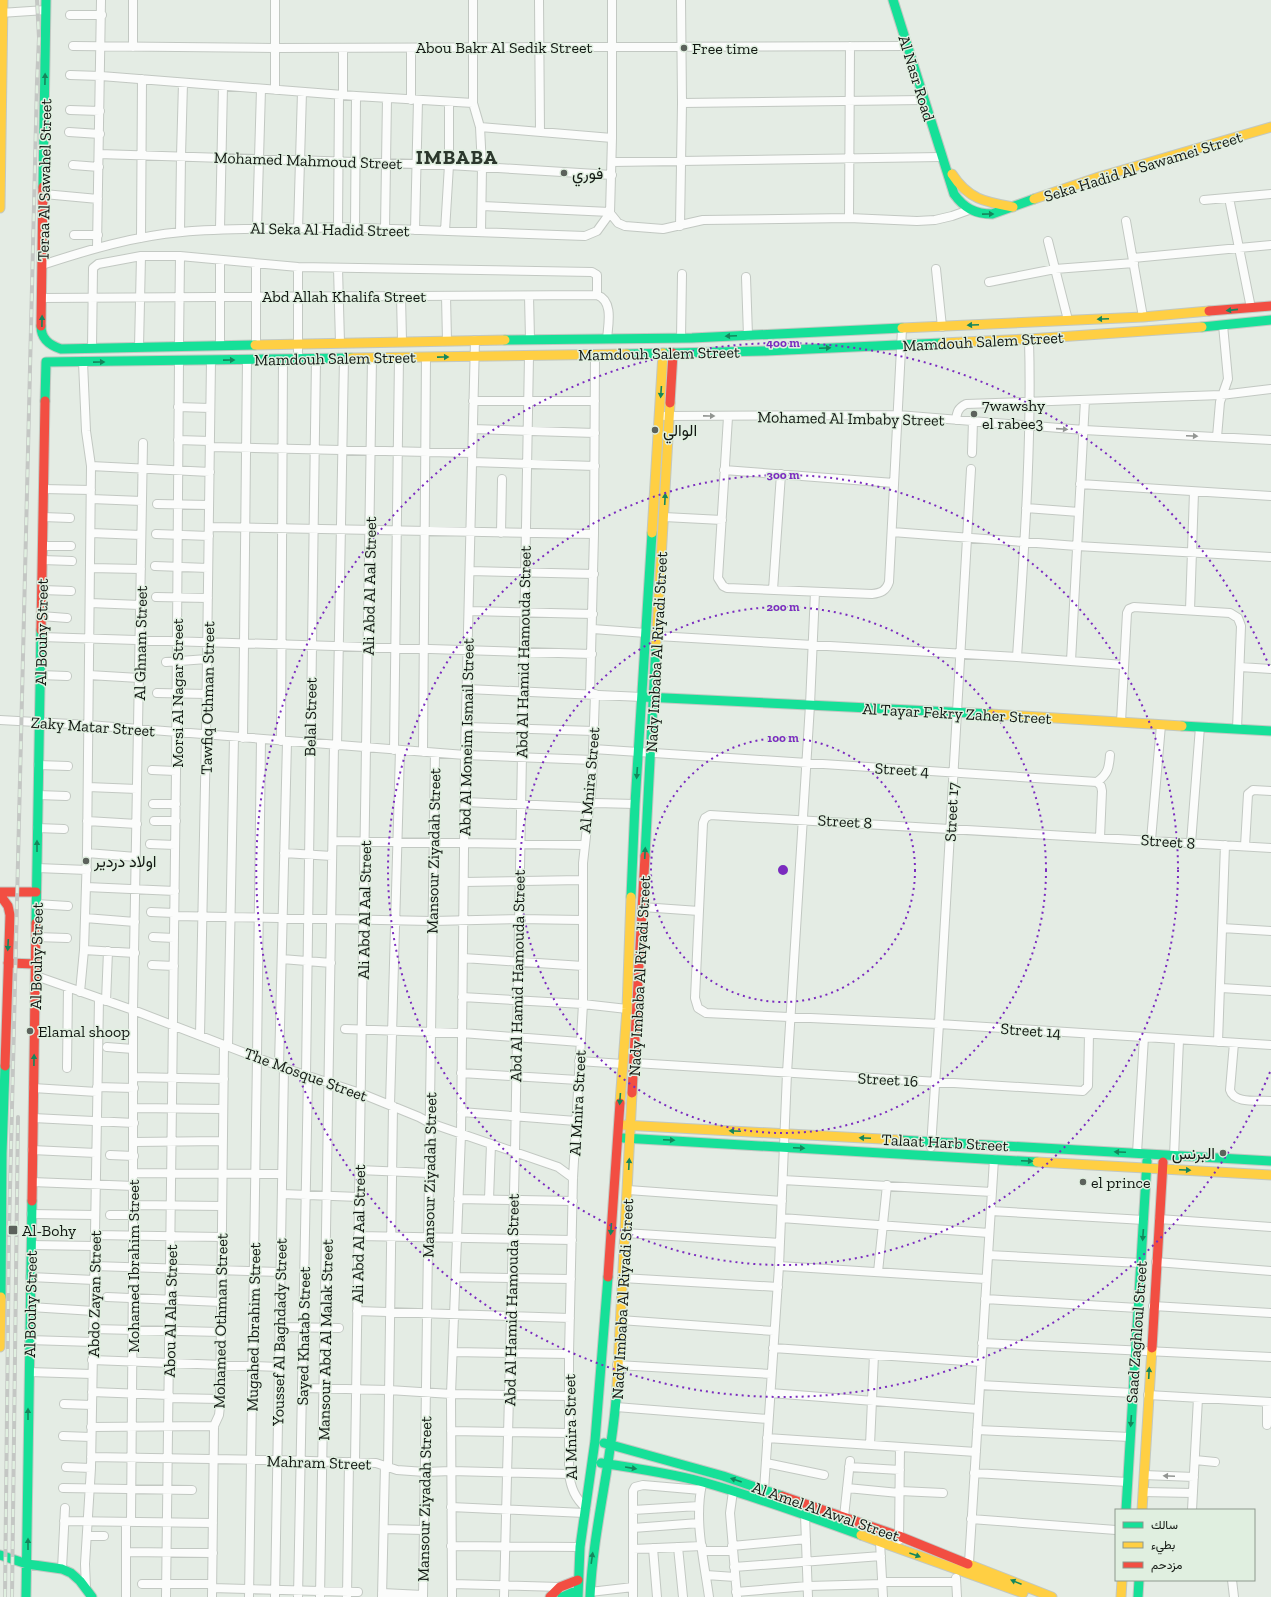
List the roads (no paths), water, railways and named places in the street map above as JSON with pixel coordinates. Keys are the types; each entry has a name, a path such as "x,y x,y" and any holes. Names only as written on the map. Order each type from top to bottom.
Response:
{"main road":[{"path":"0,208 1,13 3,0"},
{"name":"Teraa Al Sawahel Street","path":"46,0 41,329 44,339 51,346 61,348"},
{"name":"Al Nasr Road","path":"893,0 941,157"},
{"name":"Seka Hadid Al Sawamei Street","path":"969,210 976,213 992,214 1016,207 1099,177 1271,127"},
{"path":"941,157 957,183 966,193 978,200 1016,207"},
{"path":"941,157 954,194 969,210"},
{"name":"Mamdouh Salem Street","path":"61,348 748,336 1143,317 1271,306"},
{"name":"Mamdouh Salem Street","path":"46,362 399,358 765,351 1029,339 1269,321"},
{"path":"765,335 765,351"},
{"name":"Nady Imbaba Al Riyadi Street","path":"578,1593 580,1547 595,1441 602,1363 627,1009 635,804 664,353"},
{"name":"Nady Imbaba Al Riyadi Street","path":"590,1595 594,1547 609,1464 616,1407 650,753 673,353"},
{"name":"Al Bouhy Street","path":"26,1597 38,765 46,362"},
{"name":"Al Tayar Fekry Zaher Street","path":"642,697 957,712 1271,731"},
{"path":"0,894 36,892"},
{"name":"Al Bouhy Street","path":"0,894 8,906 5,927 8,963 2,1052 0,1347"},
{"path":"8,963 36,964"},
{"name":"Talaat Harb Street","path":"618,1125 1271,1161"},
{"name":"Talaat Harb Street","path":"618,1137 1271,1175"},
{"name":"Saad Zaghloul Street","path":"1126,1509 1148,1154"},
{"name":"Saad Zaghloul Street","path":"1142,1509 1163,1155"},
{"name":"Al Amel Al Awal Street","path":"595,1441 612,1444 723,1476 899,1536 969,1563 1032,1595"},
{"name":"Al Amel Al Awal Street","path":"592,1462 665,1474 702,1486 733,1491 1032,1595 1052,1597"},
{"path":"0,1555 27,1564 62,1569 76,1577 89,1594"},
{"path":"550,1597 555,1590 578,1580"},
{"path":"1121,1597 1122,1581"},
{"path":"1138,1597 1139,1581"},
{"path":"562,1597 578,1593"}],"street":[{"path":"97,248 102,15 101,0"},
{"path":"133,47 134,0"},
{"path":"275,90 276,0"},
{"path":"472,0 473,103 480,127 482,167 481,232"},
{"path":"539,0 540,132"},
{"path":"612,0 612,175 610,213 618,223 625,226 663,229 703,220 849,218 917,221 935,220 969,210"},
{"path":"680,226 682,103 681,0"},
{"path":"1,13 46,10"},
{"path":"70,14 102,15"},
{"name":"Abou Bakr Al Sedik Street","path":"73,46 472,48 907,46"},
{"path":"849,218 850,46"},
{"path":"338,227 338,161 343,48"},
{"path":"411,48 417,164 415,230"},
{"path":"70,75 473,103"},
{"path":"141,238 142,79"},
{"path":"180,232 180,156 183,82"},
{"path":"220,228 223,86"},
{"path":"257,228 261,89"},
{"path":"298,229 302,92"},
{"path":"354,228 356,96"},
{"path":"385,228 387,98"},
{"path":"682,103 924,100"},
{"path":"445,231 449,165 449,102"},
{"path":"70,110 100,111"},
{"path":"480,127 612,138"},
{"path":"69,132 100,134"},
{"name":"Mohamed Mahmoud Street","path":"99,154 449,165 612,175"},
{"path":"612,162 941,157"},
{"path":"73,165 99,167"},
{"path":"44,194 98,199"},
{"path":"1204,200 1271,194"},
{"path":"1229,198 1251,308"},
{"path":"482,206 610,213"},
{"name":"Al Seka Al Hadid Street","path":"42,264 97,248 141,238 220,228 298,229 338,227 590,235 601,228 610,213"},
{"path":"1126,221 1143,317"},
{"path":"74,235 98,235"},
{"path":"1048,241 1068,320"},
{"path":"989,282 1055,269 1271,245"},
{"path":"139,347 141,256"},
{"path":"92,348 94,266 118,259 141,256 180,256 298,267 592,272 597,275 597,295 604,299 608,305 607,339"},
{"path":"179,346 180,256"},
{"path":"220,260 220,345"},
{"path":"256,264 256,344"},
{"path":"298,267 298,359"},
{"path":"338,268 340,296 340,343"},
{"path":"936,269 942,327"},
{"path":"681,338 682,274"},
{"path":"746,277 748,336"},
{"name":"Abd Allah Khalifa Street","path":"42,298 597,295"},
{"path":"401,296 402,341"},
{"path":"446,296 447,341"},
{"path":"529,296 530,339"},
{"path":"1217,437 1221,395 1228,379 1223,325"},
{"path":"728,417 718,574 720,582 727,588 815,592 878,593 884,591 889,582 902,329"},
{"path":"1016,657 1026,508 1030,401 1029,339"},
{"name":"Abd Al Moneim Ismail Street","path":"452,1597 451,1394 461,1134 465,755 475,340"},
{"name":"Al Mnira Street","path":"586,1510 573,1493 570,1484 569,1354 573,1178 583,1004 582,880 584,845 593,760 594,731 592,654 595,466 594,355"},
{"name":"Abd Al Hamid Hamouda Street","path":"504,1597 515,1152 529,356"},
{"path":"423,752 426,357"},
{"name":"Mansour Abd Al Malak Street","path":"320,1594 330,1083 332,856 339,646 344,358"},
{"name":"Ali Abd Al Aal Street","path":"347,1594 356,1389 372,358"},
{"path":"399,358 395,648 397,750 396,920 393,1030 389,1390 382,1595 423,1596"},
{"name":"Youssef Al Baghdady Street","path":"276,1593 282,1194 281,1067 284,853 282,644 283,359"},
{"name":"Belal Street","path":"307,1075 308,855 316,359"},
{"name":"Morsi Al Nagar Street","path":"172,1025 177,733 178,360"},
{"name":"Tawfiq Othman Street","path":"200,1035 208,642 211,360"},
{"path":"243,738 247,360"},
{"path":"80,992 84,950 87,853 92,466 86,431 83,362"},
{"path":"956,420 957,411 961,406 966,404 1221,395 1271,389"},
{"path":"1071,661 1085,400"},
{"path":"474,401 595,401"},
{"path":"178,408 210,408"},
{"name":"Mohamed Al Imbaby Street","path":"660,416 728,417 898,415 1084,430 1271,440"},
{"path":"972,421 972,452"},
{"path":"473,429 595,433"},
{"path":"178,440 246,448 472,453"},
{"name":"Al Ghnam Street","path":"133,1010 143,443"},
{"path":"472,462 595,466"},
{"path":"92,466 210,472"},
{"name":"Street 17","path":"930,1155 940,1024 971,469"},
{"path":"724,470 894,483"},
{"path":"773,590 780,474"},
{"path":"501,533 502,479"},
{"path":"1080,484 1271,496"},
{"path":"43,489 91,490"},
{"path":"1190,610 1194,492"},
{"path":"91,499 142,501"},
{"path":"157,504 209,505"},
{"path":"1026,508 1079,512"},
{"path":"43,517 70,518"},
{"path":"664,517 722,520"},
{"path":"156,534 178,535 245,528 594,534"},
{"path":"892,532 1077,546 1271,557"},
{"path":"91,533 141,535"},
{"path":"43,546 71,546"},
{"path":"42,560 72,561"},
{"path":"155,566 208,568"},
{"path":"90,568 141,569"},
{"path":"470,571 594,574"},
{"path":"42,590 71,591"},
{"path":"764,1490 778,1287 787,1073 810,705 815,592"},
{"path":"156,597 208,598"},
{"path":"90,604 140,605"},
{"path":"1121,722 1126,618 1130,609 1134,607 1190,610 1230,613 1238,618 1241,626 1237,729"},
{"path":"469,611 593,614"},
{"path":"41,616 67,618"},
{"path":"593,629 646,633"},
{"path":"657,636 1016,657 1124,665"},
{"path":"41,637 592,654"},
{"path":"166,662 207,659"},
{"path":"1240,667 1271,669"},
{"path":"89,675 139,678"},
{"path":"40,676 67,676"},
{"path":"467,689 642,697"},
{"path":"157,693 207,694"},
{"name":"Zaky Matar Street","path":"0,720 88,725 435,753 593,760"},
{"path":"1150,840 1161,724"},
{"path":"1191,842 1200,727"},
{"path":"466,728 594,731"},
{"name":"Mohamed Othman Street","path":"212,1597 214,1426 219,1415 221,1365 224,1079 231,917 234,737"},
{"name":"Mugahed Ibrahim Street","path":"249,1593 261,739"},
{"name":"Street 4","path":"593,749 1097,782"},
{"name":"Mansour Ziyadah Street","path":"423,1596 435,753"},
{"path":"1100,837 1102,791 1101,786 1097,782 1104,777 1108,771 1110,755"},
{"path":"38,765 68,766"},
{"path":"152,770 176,771"},
{"path":"88,786 137,789"},
{"path":"1245,846 1248,794 1253,790 1271,791"},
{"path":"38,795 66,796"},
{"path":"465,802 582,807 596,803 635,804"},
{"path":"153,804 176,804"},
{"name":"Street 8","path":"791,1016 706,1014 698,1008 694,998 703,823 705,818 710,814 1271,848"},
{"path":"87,821 137,824"},
{"path":"154,821 176,821"},
{"path":"37,828 64,829"},
{"path":"333,842 584,845"},
{"path":"150,844 175,845"},
{"path":"1218,1042 1225,845"},
{"path":"87,853 136,857"},
{"path":"284,853 332,856"},
{"path":"37,868 86,870"},
{"path":"464,882 582,880"},
{"path":"86,887 175,891"},
{"path":"36,904 68,906"},
{"path":"642,907 699,911"},
{"path":"151,912 202,916 308,919 432,921 518,919 582,920"},
{"path":"85,918 135,922"},
{"path":"1222,928 1271,931"},
{"path":"36,937 67,938"},
{"path":"152,937 174,938"},
{"path":"84,950 135,953"},
{"name":"Abdo Zayan Street","path":"89,1594 85,1564 91,1458 97,1089 108,951"},
{"path":"463,958 583,966"},
{"path":"282,959 331,963"},
{"path":"152,965 174,966"},
{"name":"The Mosque Street","path":"36,976 133,1010 281,1067 360,1093 430,1123 558,1167 573,1178"},
{"path":"67,1068 68,988"},
{"path":"1221,988 1271,991"},
{"path":"462,997 583,1004 627,1009"},
{"name":"Mohamed Ibrahim Street","path":"126,1597 126,1552 132,1458 134,1236 133,1010"},
{"name":"Street 14","path":"791,1016 1271,1045"},
{"name":"Abou Al Alaa Street","path":"166,1597 172,1025"},
{"path":"345,1029 462,1033 580,1042"},
{"name":"Street 16","path":"635,1064 1085,1090 1088,1086 1090,1034"},
{"path":"1137,1153 1144,1037"},
{"path":"1174,1156 1179,1040"},
{"path":"1234,1043 1230,1090 1231,1094 1238,1099 1271,1100"},
{"path":"107,1047 134,1049"},
{"path":"579,1061 623,1064"},
{"path":"462,1073 578,1080"},
{"name":"Sayed Khatab Street","path":"298,1594 307,1075"},
{"path":"133,1077 224,1079"},
{"path":"33,1088 134,1088"},
{"path":"134,1108 224,1109"},
{"path":"461,1112 576,1121"},
{"path":"33,1118 134,1123"},
{"path":"134,1142 223,1141"},
{"path":"489,1199 491,1144"},
{"path":"32,1150 96,1153"},
{"path":"110,1155 134,1156"},
{"path":"969,1563 994,1159"},
{"path":"359,1170 429,1173"},
{"path":"134,1173 282,1174"},
{"path":"783,1180 992,1192"},
{"path":"32,1182 134,1186"},
{"path":"878,1272 887,1185"},
{"path":"628,1190 782,1201"},
{"path":"282,1194 359,1198"},
{"path":"458,1199 573,1202"},
{"path":"134,1205 222,1206"},
{"path":"991,1211 1144,1220"},
{"path":"31,1214 95,1215"},
{"path":"110,1215 134,1215"},
{"path":"781,1218 989,1233"},
{"path":"1159,1219 1271,1227"},
{"path":"625,1233 780,1243"},
{"path":"95,1235 222,1237"},
{"path":"358,1236 572,1240"},
{"path":"31,1245 94,1246"},
{"path":"988,1255 1141,1263"},
{"path":"1156,1262 1271,1271"},
{"path":"94,1266 280,1272"},
{"path":"779,1266 986,1279"},
{"path":"456,1277 571,1279"},
{"path":"30,1278 94,1280"},
{"path":"622,1278 778,1287"},
{"path":"107,1297 222,1302"},
{"path":"985,1299 1138,1308"},
{"path":"1153,1306 1271,1313"},
{"path":"30,1307 94,1311"},
{"path":"357,1311 570,1318"},
{"path":"620,1320 774,1331"},
{"path":"280,1327 339,1328"},
{"path":"93,1329 221,1332"},
{"path":"29,1340 93,1342"},
{"path":"982,1343 1271,1357"},
{"path":"773,1348 981,1362"},
{"path":"453,1352 569,1354"},
{"path":"870,1445 874,1355"},
{"path":"92,1360 279,1367"},
{"path":"617,1365 771,1374"},
{"path":"29,1372 92,1374"},
{"path":"980,1385 1133,1393"},
{"path":"302,1388 389,1390 451,1394 569,1396"},
{"path":"92,1392 220,1399"},
{"path":"770,1393 978,1409"},
{"path":"1148,1395 1269,1402 1267,1425"},
{"path":"1192,1509 1198,1398"},
{"path":"64,1404 92,1405"},
{"path":"616,1407 768,1419"},
{"path":"91,1427 214,1426"},
{"path":"977,1430 1130,1438"},
{"path":"452,1432 569,1433"},
{"path":"63,1436 91,1437"},
{"path":"767,1438 976,1452"},
{"path":"898,1548 900,1447"},
{"name":"Mahram Street","path":"91,1458 352,1462 386,1466 397,1470 425,1472 451,1471 569,1474"},
{"path":"1195,1460 1215,1462"},
{"path":"766,1463 824,1475"},
{"path":"844,1517 850,1464 900,1470"},
{"path":"66,1467 90,1468"},
{"path":"974,1472 1128,1482"},
{"path":"1144,1475 1194,1477"},
{"path":"634,1597 633,1491 639,1485 702,1486 699,1506 699,1523 709,1597"},
{"path":"63,1488 192,1490"},
{"path":"847,1488 900,1492 944,1493"},
{"path":"733,1491 730,1513 736,1594 808,1586 956,1582"},
{"path":"1143,1492 1193,1493"},
{"path":"633,1510 699,1506"},
{"path":"451,1507 586,1510"},
{"path":"62,1569 65,1508"},
{"path":"805,1515 808,1597"},
{"path":"971,1519 1115,1530"},
{"path":"64,1521 213,1523"},
{"path":"633,1528 699,1523"},
{"path":"384,1529 424,1530"},
{"path":"87,1536 104,1536"},
{"path":"633,1549 678,1547 732,1548 806,1539"},
{"path":"880,1542 884,1597"},
{"path":"452,1546 580,1547"},
{"path":"678,1547 683,1597"},
{"path":"653,1548 657,1597"},
{"path":"126,1552 213,1554"},
{"path":"734,1567 881,1556"},
{"path":"955,1569 957,1597"},
{"path":"706,1575 735,1577"},
{"path":"1232,1581 1234,1597"},
{"path":"142,1584 212,1586 249,1593 347,1594 358,1592"},
{"path":"452,1584 560,1587"},
{"path":"590,1595 633,1588"}],"railway":[{"path":"5,1597 9,1230 39,38 37,0"},
{"path":"12,1597 18,1117"}],"place":[{"name":"Free time","path":"684,48"},
{"name":"فوري","path":"564,173"},
{"name":"7wawshy el rabee3","path":"974,414"},
{"name":"الوالي","path":"655,430"},
{"name":"اولاد دردير","path":"86,861"},
{"name":"Elamal shoop","path":"30,1031"},
{"name":"البرنس","path":"1223,1153"},
{"name":"el prince","path":"1083,1182"},
{"name":"Al-Bohy","path":"13,1230"}],"district":[{"name":"IMBABA","path":"457,157"}]}
